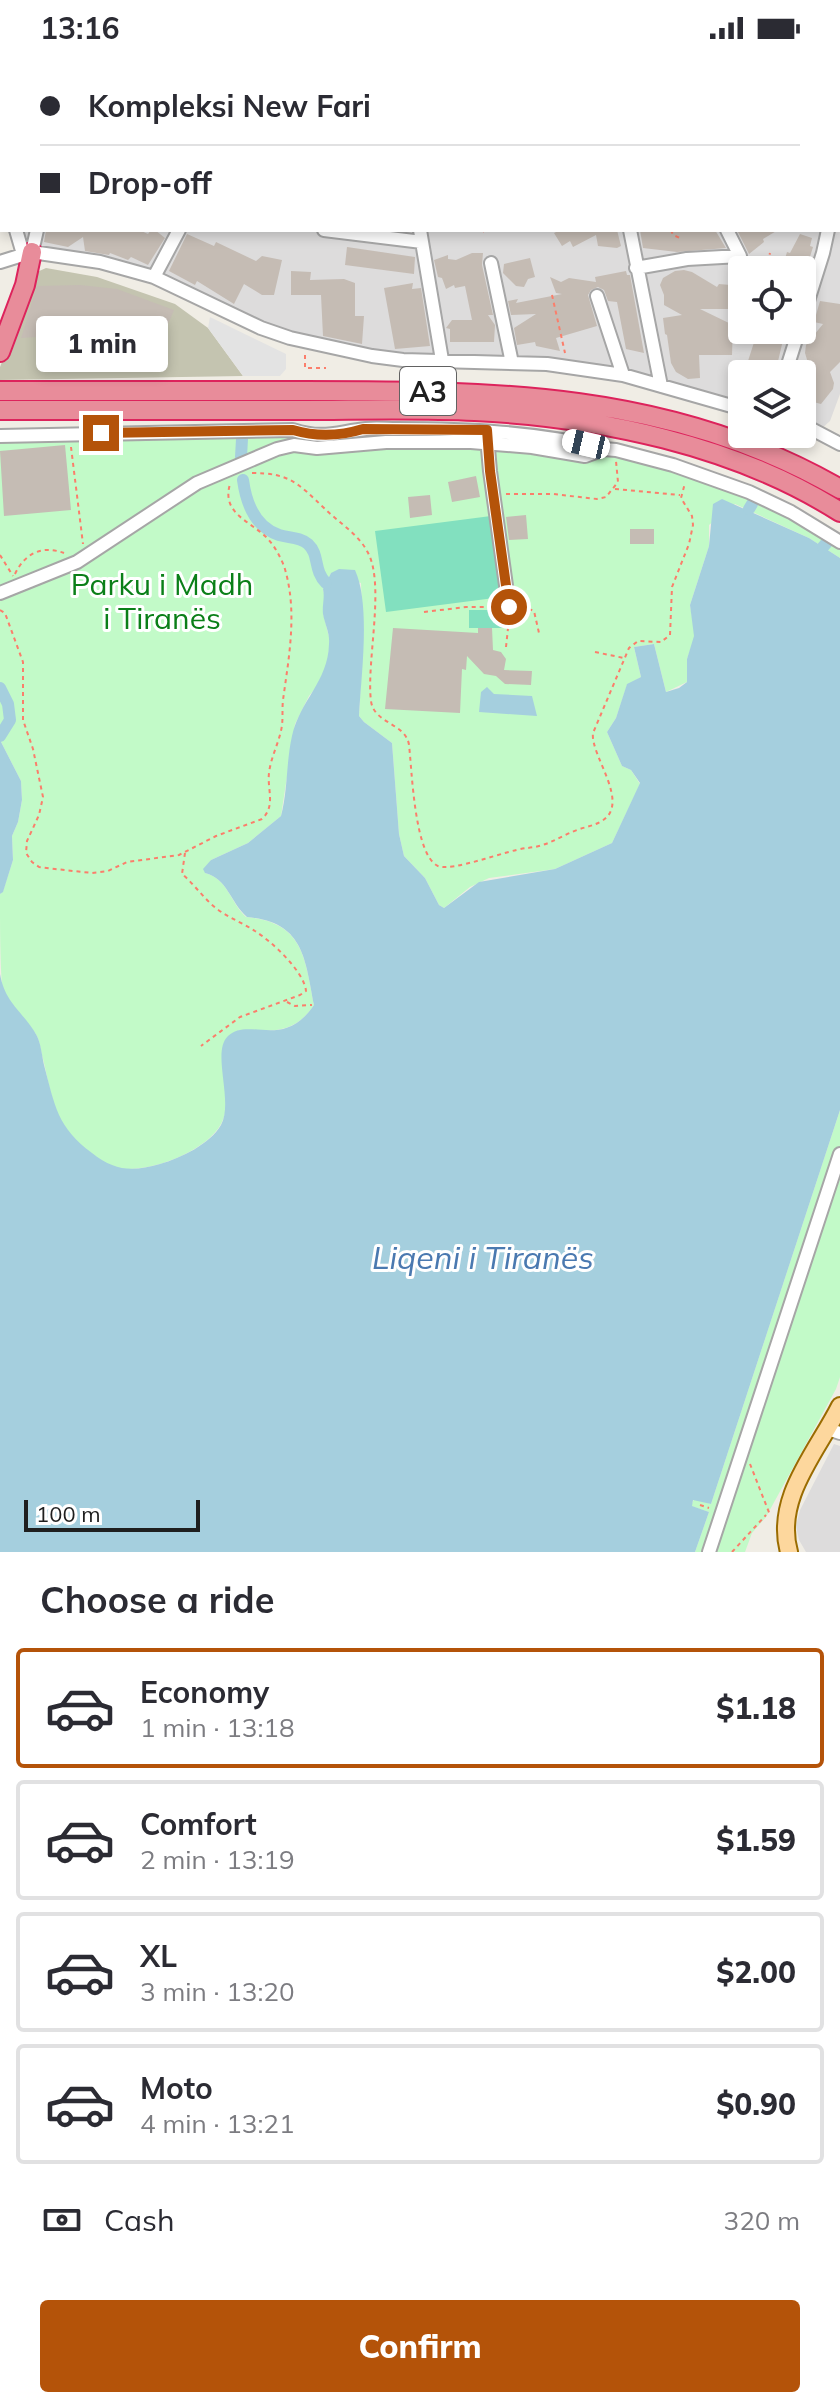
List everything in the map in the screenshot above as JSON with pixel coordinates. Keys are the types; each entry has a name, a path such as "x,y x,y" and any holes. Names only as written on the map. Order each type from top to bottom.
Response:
{"highway":[{"path":"0,352 25,285 28,253"},
{"name":"A3","path":"0,391 504,393 590,403 678,423 773,454 840,489"},
{"name":"A3","path":"0,410 472,411 555,418 701,449 759,469 840,512"},
{"path":"678,423 706,420 728,427"},
{"path":"653,438 670,450 749,477 840,526"},
{"path":"786,448 840,475"}],"main road":[{"path":"789,1552 785,1522 789,1498 834,1431 840,1406"}],"street":[{"path":"17,232 28,253"},
{"path":"28,253 36,232"},
{"path":"154,277 178,232"},
{"path":"356,232 421,236 442,360"},
{"path":"630,232 661,386"},
{"path":"636,268 687,259 740,256 728,232"},
{"path":"816,275 828,232"},
{"path":"0,262 28,253 78,257 154,277 261,328 304,342 372,356 547,364 623,375 728,405"},
{"path":"491,263 512,363"},
{"path":"597,296 623,375"},
{"path":"0,436 293,430 309,435 345,434 363,429 487,437 585,456 609,449 673,465 749,492 791,512 840,542"},
{"path":"816,431 840,444"},
{"path":"487,437 509,604"},
{"path":"0,593 82,559 197,483 289,446 317,448 487,437"},
{"path":"709,1552 840,1154"}],"path":[{"path":"672,232 680,238"},
{"path":"552,295 566,360"},
{"path":"304,342 305,368 326,368"},
{"path":"0,555 14,577 21,562 40,550 59,551 82,559 71,433"},
{"path":"493,496 553,494 597,499 606,497 618,482 615,467"},
{"path":"246,473 276,474 294,480 370,555 375,587 370,653 372,704 379,716 399,729 408,740 412,787 425,849 438,866 452,867 507,851 548,845 606,818 611,809 610,786 592,740 596,721 610,697 629,648 638,641 661,642 670,635 672,587 693,525 692,516 681,495 682,487 693,472"},
{"path":"0,610 5,613 23,662 23,720 43,797 27,841 29,859 39,867 92,873 108,871 127,862 167,858 216,836 253,824 268,813 270,804 268,774 282,725 291,612 283,562 272,543 232,510 227,493 231,481"},
{"path":"614,489 681,495"},
{"path":"506,647 509,604"},
{"path":"424,612 509,604 534,611 539,633"},
{"path":"595,652 624,658"},
{"path":"185,852 182,874 196,891 220,912 258,933 280,952 304,981 304,993 232,1021 201,1046"},
{"path":"286,1001 295,1006 312,1005"},
{"path":"732,1552 769,1514 750,1462"}],"shaded area":[{"path":"17,232 840,232 840,394 830,421 819,431 816,430 816,360 728,360 728,405 623,375 442,360 291,338 154,277 23,254"},
{"path":"46,268 97,277 175,304 208,328 243,376 0,380 0,367 37,272"},
{"path":"210,317 286,354 286,369 280,376 243,376 208,328"},
{"path":"834,1444 840,1446 840,1552 806,1552 796,1526 800,1510"}],"green space":[{"name":"Parku i Madh i Tiranës","path":"367,436 500,439 634,460 727,485 840,544 840,558 809,538 735,504 709,525 709,546 690,605 695,636 687,659 687,682 666,692 654,644 634,647 641,677 627,685 616,718 607,732 622,766 631,770 640,784 612,843 555,869 489,878 470,887 444,908 439,905 425,878 404,856 399,834 392,743 359,716 363,643 361,583 331,573 323,589 323,613 330,641 327,668 295,724 281,816 248,843 211,860 205,873 219,880 246,917 265,920 290,934 304,957 314,1005 298,1022 281,1029 239,1030 222,1052 226,1098 224,1116 213,1135 201,1145 152,1166 135,1169 106,1165 66,1130 53,1101 37,1036 12,1006 2,986 0,894 13,860 12,836 22,800 21,781 0,740 0,443 144,437 292,437 330,441"},
{"path":"491,516 502,597 386,612 375,531"},
{"path":"469,610 506,610 505,628 469,628"},
{"path":"840,1110 840,1377 766,1517 752,1533 745,1552 695,1552 709,1512 691,1506 694,1499 711,1504"}],"water":[{"name":"Liqeni i Tiranës","path":"722,499 809,538 840,558 840,1110 711,1504 693,1500 692,1506 709,1512 695,1552 0,1552 0,974 10,1000 38,1039 59,1115 80,1143 108,1163 132,1169 168,1161 202,1144 216,1132 224,1115 222,1053 228,1036 246,1029 279,1030 302,1019 314,1005 304,957 290,934 266,920 247,917 219,880 203,869 211,860 248,843 281,816 292,736 327,657 329,640 323,614 323,589 331,573 339,569 355,570 364,621 359,716 392,743 399,834 404,856 425,878 439,905 444,908 479,882 555,869 612,843 640,783 631,770 622,766 607,732 616,718 627,684 641,677 634,647 654,644 666,692 687,682 687,659 694,636 690,605 709,546 713,504"},
{"path":"487,687 494,694 532,696 537,716 479,712 481,692"},
{"path":"0,740 21,781 22,800 12,836 13,860 0,894"}],"building":[{"path":"46,232 158,232 165,238 148,265 131,257 128,260 110,253 85,251 83,237 68,247 44,242"},
{"path":"618,232 621,246 598,246 596,235 573,247 570,241 562,246 554,233"},
{"path":"640,232 716,232 726,248 677,252 643,248"},
{"path":"738,232 775,232 763,239 764,242 749,254"},
{"path":"187,234 214,246 216,242 256,261 262,256 282,260 274,295 262,295 244,284 234,304 197,281 195,285 169,271"},
{"path":"800,234 812,238 810,256 786,256 787,252 790,253"},
{"path":"347,247 415,257 414,274 345,265"},
{"path":"472,253 483,253 482,265 493,315 488,315 495,325 494,342 450,342 450,329 446,328 452,320 472,320 465,286 455,288 454,285 446,289 442,278 438,277 434,260 448,255 448,259 456,260"},
{"path":"530,258 535,277 528,279 524,287 516,286 503,273 504,264"},
{"path":"291,271 311,272 310,280 344,279 355,283 355,316 364,316 362,344 323,336 321,295 291,295"},
{"path":"626,271 630,275 644,353 626,349 617,302 608,301 604,290 598,287 588,295 597,326 556,338 560,351 536,346 535,342 517,345 514,328 536,314 511,315 508,301 518,299 516,303 562,294 556,293 550,277 561,282 569,278 596,282 595,277"},
{"path":"675,271 692,272 717,287 719,284 728,285 728,309 700,309 728,323 728,344 732,344 732,355 699,355 700,378 688,379 676,372 671,363 663,318 682,315 664,305 660,285 663,278"},
{"path":"413,283 412,289 421,288 430,346 395,349 384,288"},
{"path":"80,285 117,289 174,310 160,343 100,333 21,338 37,286"},
{"path":"820,301 840,304 840,362 830,372 833,389 821,404 816,403 816,360 807,360 805,353 807,344 816,344 816,333 823,324 816,322"},
{"path":"753,344 782,344 778,360 748,360"},
{"path":"65,445 71,510 4,516 0,451"},
{"path":"476,476 480,497 452,502 448,482"},
{"path":"430,495 432,515 410,518 408,497"},
{"path":"526,515 528,539 509,540 506,517"},
{"path":"630,529 654,529 654,544 630,544"},
{"path":"393,628 478,633 478,628 492,628 493,650 501,652 506,659 504,670 532,671 531,685 505,684 496,676 484,674 467,656 466,670 462,669 460,713 385,709"}],"waterway":[{"path":"241,457 242,439"},
{"path":"243,480 249,505 258,520 279,535 308,544 326,583"},
{"path":"749,509 752,504"},
{"path":"823,547 829,540"},
{"path":"0,688 8,704 10,720 0,736"}],"route":[{"path":"101,433 293,430 309,435 345,434 363,429 487,430 509,607"}]}
